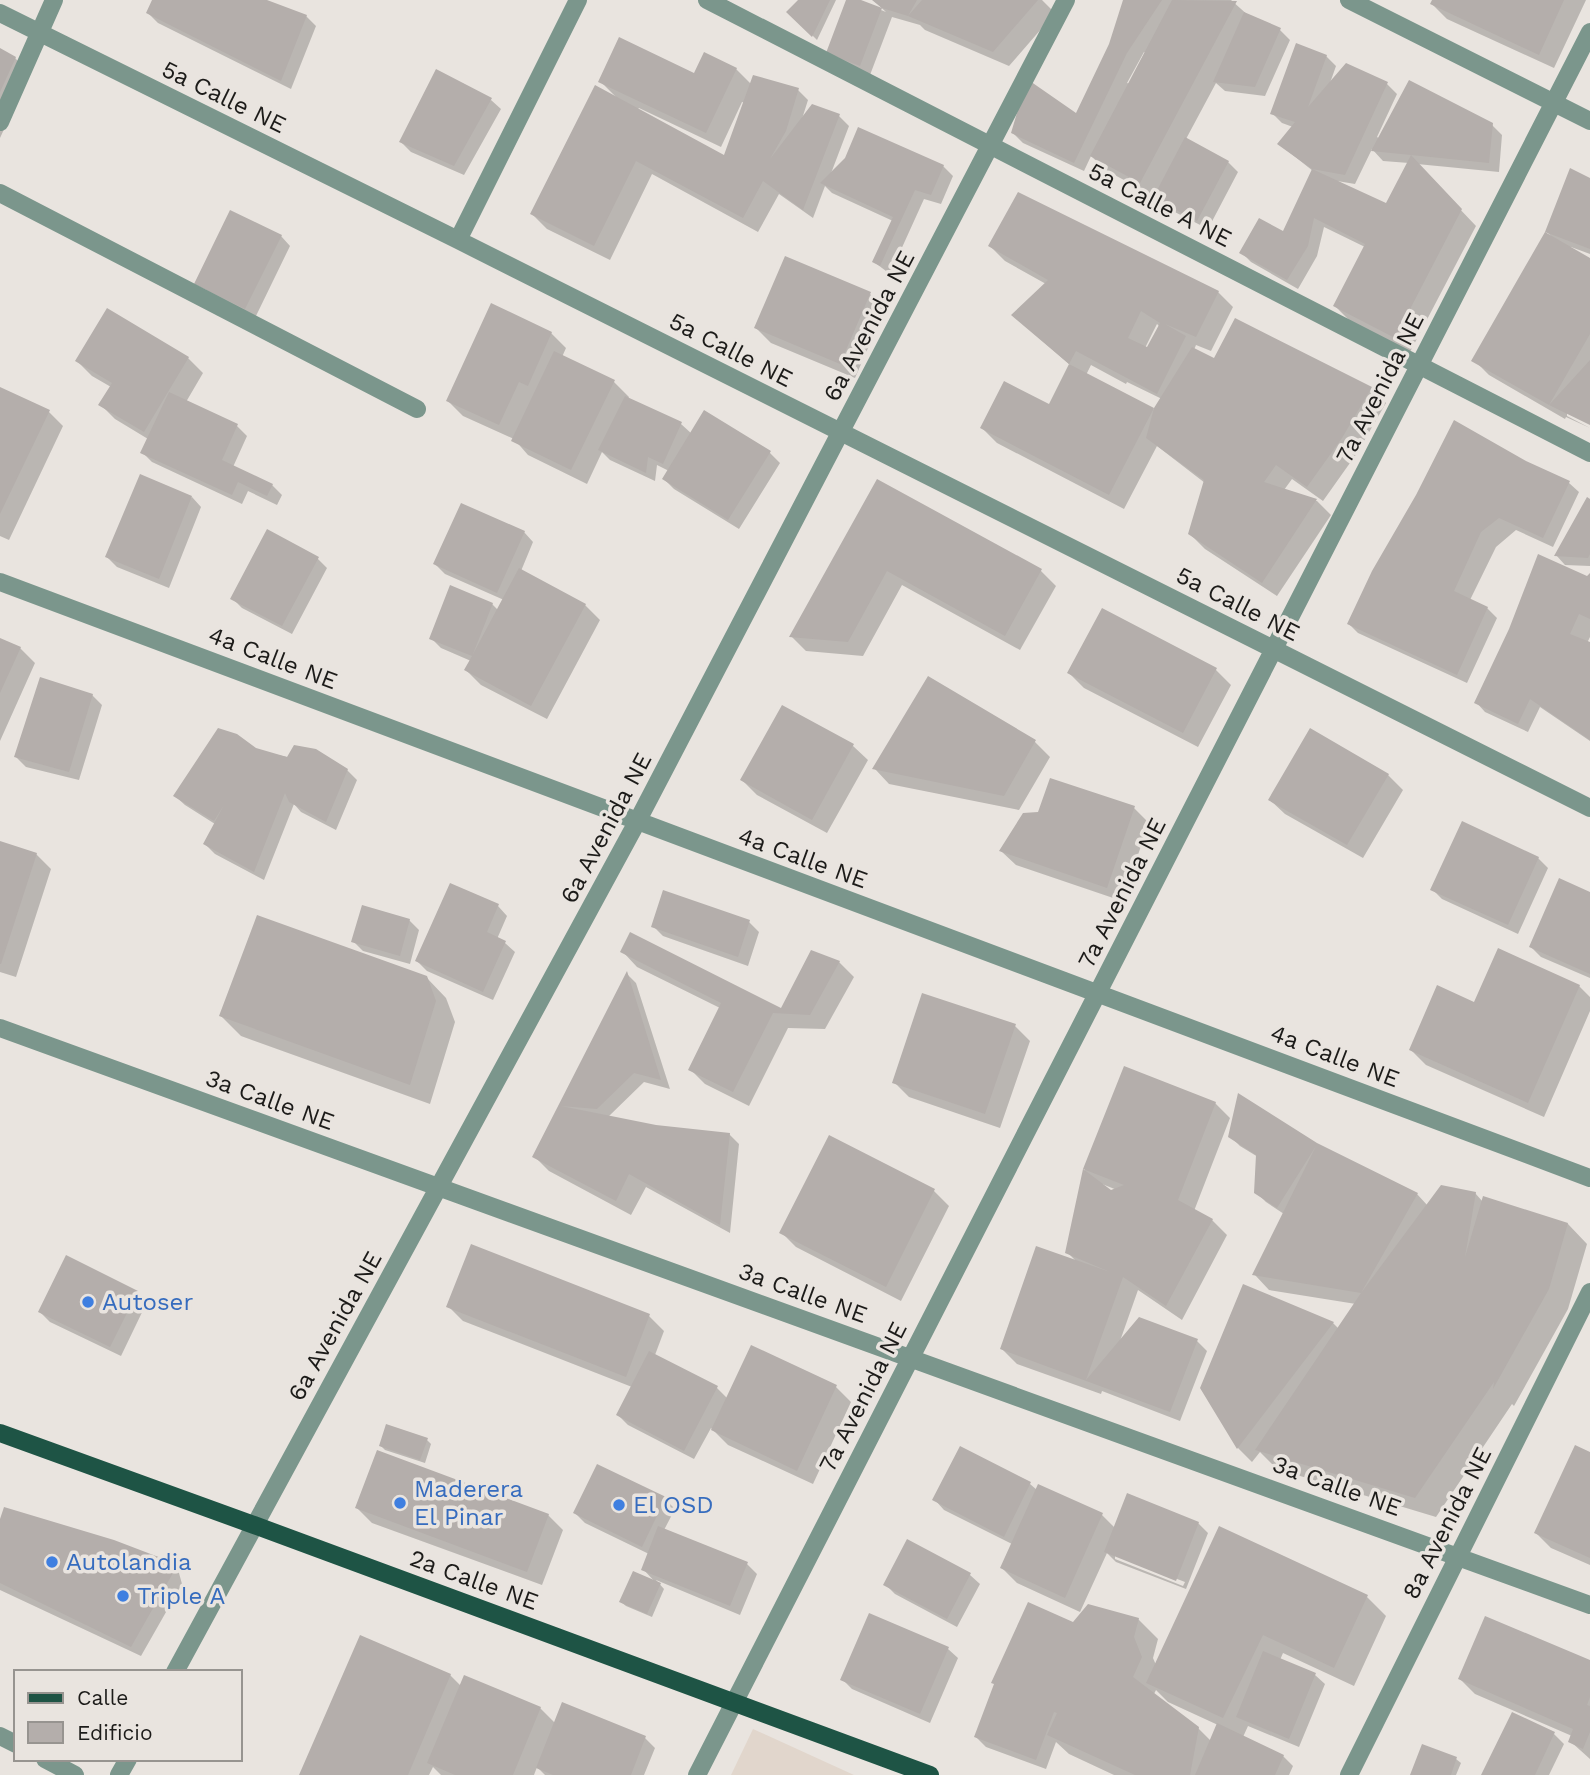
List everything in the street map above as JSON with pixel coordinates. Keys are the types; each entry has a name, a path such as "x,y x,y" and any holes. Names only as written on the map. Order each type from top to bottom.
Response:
{"main road":[{"name":"2a Calle NE","path":"0,1433 930,1775"}],"street":[{"path":"0,122 54,0"},
{"path":"458,240 578,0"},
{"name":"5a Calle A NE","path":"707,0 1590,453"},
{"name":"6a Avenida NE","path":"176,1670 638,822 1066,0"},
{"path":"1349,0 1590,121"},
{"name":"5a Calle NE","path":"0,13 1590,808"},
{"name":"7a Avenida NE","path":"697,1775 1590,32"},
{"path":"0,193 417,409"},
{"name":"4a Calle NE","path":"0,582 1590,1178"},
{"name":"3a Calle NE","path":"0,1028 1590,1605"},
{"name":"8a Avenida NE","path":"1349,1775 1590,1292"},
{"path":"49,1761 75,1775"}],"shaded area":[{"path":"753,1729 854,1775 731,1775"}],"building":[{"path":"152,0 267,0 307,15 281,81 146,13"},
{"path":"798,0 830,0 812,37 786,12"},
{"path":"846,0 861,0 882,8 860,66 826,53"},
{"path":"872,0 917,0 908,16 882,8"},
{"path":"922,0 1038,0 993,52 908,16"},
{"path":"1123,0 1162,0 1127,53 1074,163 1011,133 1027,79 1076,113 1109,44"},
{"path":"1172,0 1237,1 1140,183 1090,156"},
{"path":"1432,0 1564,0 1539,55 1430,4"},
{"path":"1244,12 1281,28 1255,87 1213,82"},
{"path":"619,37 694,73 704,52 737,68 706,133 598,82"},
{"path":"1296,43 1327,55 1308,107 1346,63 1388,82 1345,175 1312,169 1277,144 1295,122 1270,114"},
{"path":"0,48 16,57 0,92"},
{"path":"436,69 492,98 454,166 399,142"},
{"path":"753,75 799,88 786,131 770,159 812,104 840,114 803,210 763,181 743,218 636,161 594,246 530,214 595,85 724,155"},
{"path":"1409,80 1493,123 1489,163 1371,151"},
{"path":"858,127 944,165 931,195 915,190 880,266 872,262 893,217 820,183 845,158"},
{"path":"1185,137 1229,161 1197,221 1153,198"},
{"path":"1411,155 1462,209 1395,338 1333,306 1365,244 1314,218 1308,246 1287,280 1239,253 1259,218 1283,231 1312,169 1386,203"},
{"path":"1570,168 1590,178 1590,249 1545,232"},
{"path":"1018,192 1219,291 1196,337 1165,324 1186,336 1157,394 1076,351 1069,364 1011,315 1048,280 988,246","holes":["1141,311 1160,323 1147,347 1128,338"]},
{"path":"230,210 282,235 245,309 194,284"},
{"path":"1545,232 1590,258 1590,334 1549,405 1471,361"},
{"path":"785,256 871,292 840,364 754,328"},
{"path":"491,303 552,332 528,386 519,382 499,425 446,401"},
{"path":"107,308 189,357 144,432 98,405 112,383 75,361"},
{"path":"1235,318 1372,387 1342,438 1307,487 1276,465 1264,482 1317,499 1262,583 1188,534 1204,480 1146,438 1154,408 1192,347 1214,358"},
{"path":"554,351 615,380 571,470 511,441"},
{"path":"1590,360 1590,425 1549,405"},
{"path":"1069,364 1154,408 1109,495 980,428 1004,381 1049,404"},
{"path":"0,387 50,410 0,514"},
{"path":"169,392 238,424 222,460 273,484 267,496 238,482 232,495 140,453"},
{"path":"625,396 682,422 663,464 648,457 646,473 598,450"},
{"path":"704,410 771,451 728,520 662,479"},
{"path":"1454,420 1526,461 1570,481 1543,538 1499,518 1481,532 1454,591 1488,607 1457,675 1347,624 1372,571 1416,495"},
{"path":"140,474 192,496 159,579 105,557"},
{"path":"877,479 1042,569 1005,636 887,571 848,642 789,637"},
{"path":"1587,497 1590,499 1588,558 1554,556"},
{"path":"461,503 525,531 497,593 433,564"},
{"path":"267,529 319,557 282,626 230,599"},
{"path":"1538,554 1587,576 1590,573 1590,619 1579,614 1570,634 1590,642 1590,740 1530,699 1518,724 1474,703 1509,629"},
{"path":"519,568 586,604 531,706 464,670 472,656 429,639 450,585 493,603 473,654"},
{"path":"1102,608 1217,668 1183,733 1067,673"},
{"path":"0,638 21,647 0,693"},
{"path":"928,676 1036,740 1004,796 872,769"},
{"path":"40,677 93,694 69,772 14,757"},
{"path":"782,705 854,744 812,820 740,780"},
{"path":"218,728 237,734 256,748 287,757 294,745 316,749 348,769 326,822 289,802 285,793 254,872 203,844 224,805 214,821 173,796"},
{"path":"1310,728 1389,774 1347,845 1268,800"},
{"path":"1050,778 1135,806 1107,888 999,851 1023,813 1038,812"},
{"path":"1462,821 1539,857 1508,925 1430,890"},
{"path":"0,841 37,853 1,964 0,964"},
{"path":"1559,878 1590,892 1590,974 1529,947"},
{"path":"450,883 499,904 487,932 506,941 483,992 415,961"},
{"path":"663,890 750,920 738,957 651,927"},
{"path":"362,905 410,919 400,956 351,942"},
{"path":"257,915 427,976 436,1001 410,1085 219,1016"},
{"path":"630,932 781,1008 811,950 840,961 810,1015 773,1013 733,1092 688,1070 721,1003 620,952"},
{"path":"1498,948 1580,985 1528,1103 1409,1050 1437,985 1474,1002"},
{"path":"627,971 661,1080 634,1073 597,1109 561,1106 656,1125 730,1133 720,1225 629,1174 616,1201 532,1157"},
{"path":"922,993 1016,1024 985,1114 892,1083"},
{"path":"1124,1066 1216,1102 1178,1200 1213,1219 1166,1306 1123,1277 1086,1380 1139,1317 1198,1339 1170,1412 1000,1349 1036,1246 1110,1272 1065,1253 1083,1169","holes":["1083,1169 1124,1185 1111,1190"]},
{"path":"1238,1093 1317,1143 1418,1193 1361,1293 1252,1275 1316,1146 1277,1208 1254,1193 1256,1155 1228,1137"},
{"path":"829,1135 935,1189 886,1287 779,1233"},
{"path":"1441,1185 1476,1192 1465,1257 1483,1196 1568,1223 1549,1289 1493,1389 1494,1382 1415,1498 1255,1450 1361,1293"},
{"path":"471,1244 650,1314 626,1377 446,1307"},
{"name":"Autoser","path":"66,1255 138,1291 110,1347 38,1312"},
{"path":"1243,1284 1334,1322 1237,1449 1200,1388"},
{"path":"751,1345 837,1385 797,1471 711,1430"},
{"path":"649,1351 718,1386 684,1451 616,1415"},
{"path":"386,1424 428,1438 420,1460 379,1446"},
{"path":"1575,1445 1590,1452 1590,1558 1534,1533"},
{"path":"960,1446 1031,1482 1004,1537 932,1500"},
{"path":"377,1450 549,1514 527,1572 355,1508"},
{"name":"El OSD","path":"597,1464 666,1497 642,1547 573,1513"},
{"path":"1038,1484 1103,1513 1065,1598 1000,1568"},
{"path":"1127,1493 1199,1522 1176,1581 1104,1552"},
{"path":"4,1507 114,1540 169,1561 173,1573 131,1647 0,1583 0,1519"},
{"path":"658,1526 748,1562 730,1606 641,1570"},
{"path":"1219,1526 1368,1595 1334,1668 1263,1635 1223,1718 1146,1683"},
{"path":"907,1539 971,1573 947,1619 883,1585"},
{"path":"633,1571 661,1583 647,1614 619,1602"},
{"path":"1028,1602 1073,1622 1088,1604 1139,1618 1134,1637 1142,1657 1133,1677 1199,1727 1190,1775 1135,1775 1047,1735 1057,1713 1054,1712 1036,1760 974,1737 994,1684 991,1683"},
{"path":"869,1613 949,1647 920,1714 840,1680"},
{"path":"1485,1616 1590,1660 1590,1697 1587,1705 1590,1706 1590,1732 1583,1749 1568,1742 1573,1729 1458,1679"},
{"path":"360,1635 451,1674 408,1775 299,1775"},
{"path":"1263,1651 1316,1673 1289,1739 1236,1717"},
{"path":"464,1675 541,1707 513,1775 455,1775 427,1763"},
{"path":"562,1702 646,1736 631,1775 553,1775 536,1768"},
{"path":"1512,1712 1555,1732 1535,1775 1481,1775"},
{"path":"1217,1723 1284,1755 1275,1775 1195,1775"},
{"path":"1422,1744 1457,1757 1451,1775 1410,1775"}],"place":[{"name":"Autoser","path":"88,1302"},
{"name":"Maderera El Pinar","path":"400,1503"},
{"name":"El OSD","path":"619,1505"},
{"name":"Autolandia","path":"52,1562"},
{"name":"Triple A","path":"123,1596"}]}
